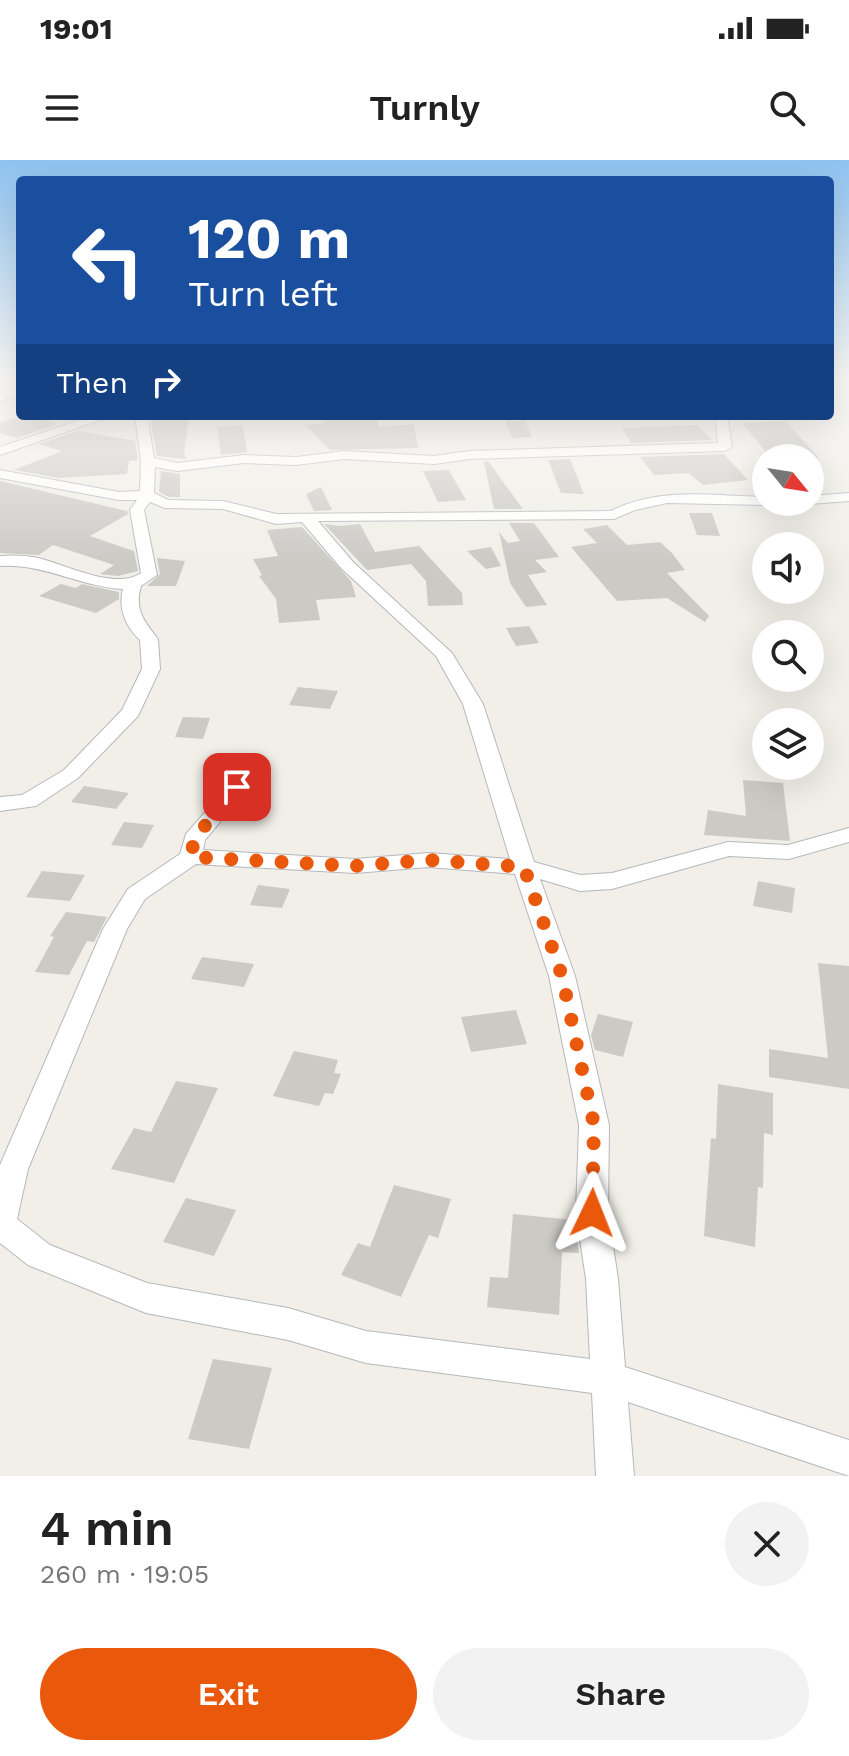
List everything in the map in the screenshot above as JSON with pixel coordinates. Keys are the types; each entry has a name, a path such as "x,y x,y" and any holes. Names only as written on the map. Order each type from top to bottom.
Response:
{"street":[{"path":"0,451 35,439"},
{"path":"0,561 39,564 68,574 133,584 149,575 137,510 147,495 148,461 143,439"},
{"path":"148,461 177,467 244,459 296,461 344,455 434,460 469,455 725,447 725,439"},
{"path":"0,474 119,496 147,495 165,504 223,505 276,519 365,519 443,514 614,515 627,506 657,498 752,501"},
{"path":"824,499 849,497"},
{"path":"306,517 347,565 443,653 473,704 562,976 594,1125 592,1213 603,1293 606,1378 615,1476"},
{"path":"0,804 28,801 71,774 131,712 151,669 149,639 137,628 128,602 133,584"},
{"path":"191,857 194,839 252,771"},
{"path":"849,835 789,852 728,849 612,881 580,883 524,867 429,860 355,866 191,857 136,894 115,929 13,1169 0,1225 39,1255 146,1298 288,1324 366,1347 606,1378 849,1458"}],"building":[{"path":"53,439 126,439 135,441 138,460 129,461 127,474 59,478 14,470 62,451 39,444"},
{"path":"154,439 186,439 186,459 157,456"},
{"path":"219,439 245,439 247,452 221,455"},
{"path":"320,439 417,439 418,448 330,450"},
{"path":"629,439 712,440 631,443"},
{"path":"756,439 802,439 806,444 759,444"},
{"path":"724,454 748,480 703,485 689,473 654,475 640,457"},
{"path":"570,459 584,494 561,493 548,460"},
{"path":"488,461 523,509 494,509 484,462"},
{"path":"449,470 466,500 438,502 423,471"},
{"path":"161,471 180,474 180,497 169,497 159,492"},
{"path":"0,481 127,511 128,514 90,536 134,551 138,571 118,576 100,574 114,565 53,545 39,555 0,553"},
{"path":"321,487 332,510 314,511 306,494"},
{"path":"689,513 712,513 720,536 697,535"},
{"path":"509,523 534,523 559,557 535,560 547,572 528,575 547,605 526,607 510,583 499,532 508,543 520,541"},
{"path":"324,524 360,524 375,552 419,546 462,593 463,605 428,606 426,581 411,564 367,570"},
{"path":"607,525 627,545 660,542 671,552 685,570 667,573 709,616 705,622 667,598 617,601 571,547 597,543 583,529"},
{"path":"302,527 351,581 356,597 316,600 320,620 279,623 276,599 259,576 262,575 253,559 278,556 267,530"},
{"path":"491,547 501,566 486,569 467,551"},
{"path":"157,558 185,561 176,586 147,586 160,574"},
{"path":"61,584 76,588 82,584 119,592 119,599 96,613 39,596"},
{"path":"529,626 539,643 516,646 506,628"},
{"path":"298,687 338,691 330,709 289,705"},
{"path":"183,717 210,718 203,739 175,737"},
{"path":"743,780 783,783 790,841 704,835 708,810 746,816"},
{"path":"84,786 129,793 116,809 71,802"},
{"path":"124,822 154,825 142,848 111,845"},
{"path":"42,871 85,875 70,901 26,897"},
{"path":"758,881 795,888 792,913 753,906"},
{"path":"258,885 290,889 282,908 250,905"},
{"path":"66,912 107,917 94,942 87,941 69,975 35,972 54,937 50,936"},
{"path":"202,957 254,964 244,987 191,979"},
{"path":"818,963 849,966 849,1089 769,1077 769,1049 828,1058"},
{"path":"516,1010 527,1044 471,1052 461,1017"},
{"path":"598,1014 633,1022 623,1057 595,1050 591,1035"},
{"path":"294,1051 338,1060 334,1073 341,1074 333,1094 325,1093 319,1106 273,1096"},
{"path":"176,1081 218,1088 174,1183 111,1169 134,1128 151,1132"},
{"path":"718,1084 773,1093 773,1135 764,1133 763,1188 758,1187 755,1247 704,1236 711,1138 716,1139"},
{"path":"394,1185 451,1199 438,1238 429,1235 401,1297 341,1275 358,1243 370,1247"},
{"path":"186,1198 236,1210 214,1256 163,1242"},
{"path":"513,1214 574,1220 579,1253 562,1252 559,1315 487,1307 490,1277 508,1278"},
{"path":"213,1359 272,1368 249,1449 188,1439"}],"route":[{"path":"237,787 194,839 191,857 355,866 429,860 524,867 562,976 594,1125 592,1213"}]}
